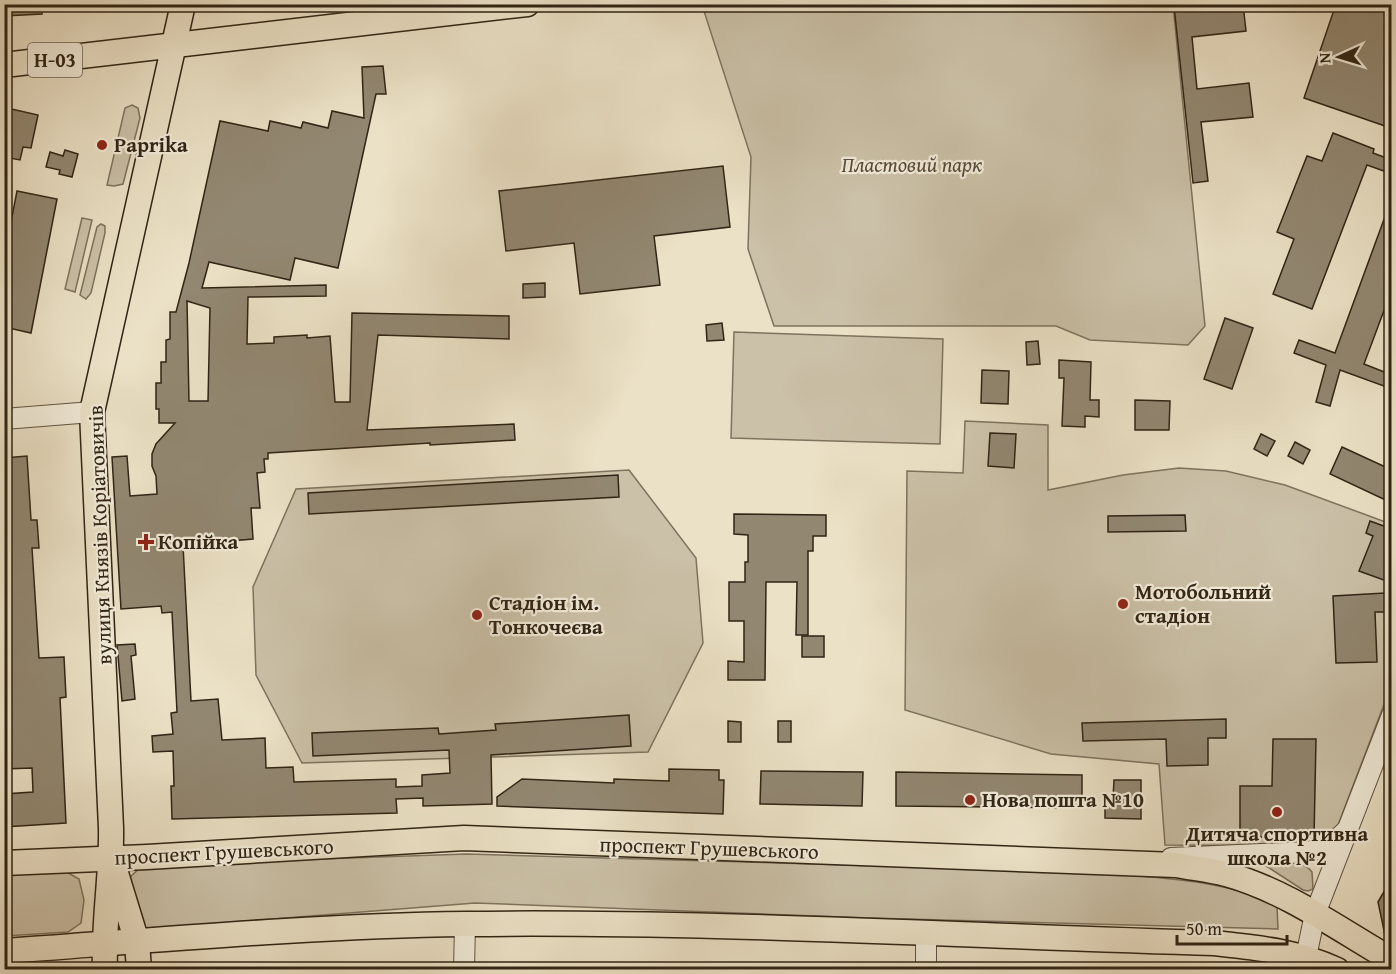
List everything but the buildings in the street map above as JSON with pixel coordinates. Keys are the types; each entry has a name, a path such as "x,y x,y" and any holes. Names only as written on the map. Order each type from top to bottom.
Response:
{"main road":[{"name":"вулиця Князів Коріатовичів","path":"105,969 104,945 111,858 92,412 183,4"},
{"name":"Н-03","path":"4,65 527,4"},
{"name":"проспект Грушевського","path":"4,863 464,838 1176,865 1225,874 1277,893 1392,960"},
{"name":"вулиця Князів Коріатовичів","path":"111,858 136,942 139,969"},
{"path":"4,951 275,931 465,924 656,926 1214,943 1267,948 1306,963 1337,969"}],"street":[{"path":"4,418 92,412"},
{"path":"1306,963 1315,914 1392,715"},
{"path":"1102,863 1212,855 1309,852 1334,842 1347,830"},
{"path":"464,969 465,924"},
{"path":"926,969 927,934"}],"green space":[{"name":"Пластовий парк","path":"702,5 1173,5 1205,326 1188,345 1090,340 1056,326 774,326 748,249 751,157"},
{"path":"132,105 138,108 140,118 123,184 107,185 125,108"},
{"path":"82,218 92,220 75,292 65,289"},
{"path":"101,224 105,226 105,233 91,293 86,299 80,295 97,227"},
{"path":"734,332 943,339 940,444 731,438"},
{"name":"Мотобольний стадіон","path":"965,421 1048,425 1048,490 1123,475 1179,468 1226,471 1285,485 1391,524 1391,686 1335,833 1308,846 1165,845 1159,764 1051,754 905,710 907,471 963,473"},
{"name":"Стадіон ім. Тонкочеєва","path":"629,470 696,558 703,643 648,752 302,763 256,675 253,587 296,489"},
{"path":"467,854 1090,872 1161,878 1213,885 1259,898 1277,907 1278,929 870,918 475,903 145,929 128,879 143,865"},
{"path":"1288,861 1302,864 1312,872 1313,889 1303,890 1260,862"},
{"path":"63,870 79,879 84,900 81,923 68,932 5,936 5,875"}],"place":[{"name":"Paprika","path":"102,145"},
{"name":"Копійка","path":"146,542"},
{"name":"Мотобольний стадіон","path":"1123,604"},
{"name":"Стадіон ім. Тонкочеєва","path":"477,615"},
{"name":"Нова пошта №10","path":"970,800"},
{"name":"Дитяча спортивна школа №2","path":"1277,812"}]}
